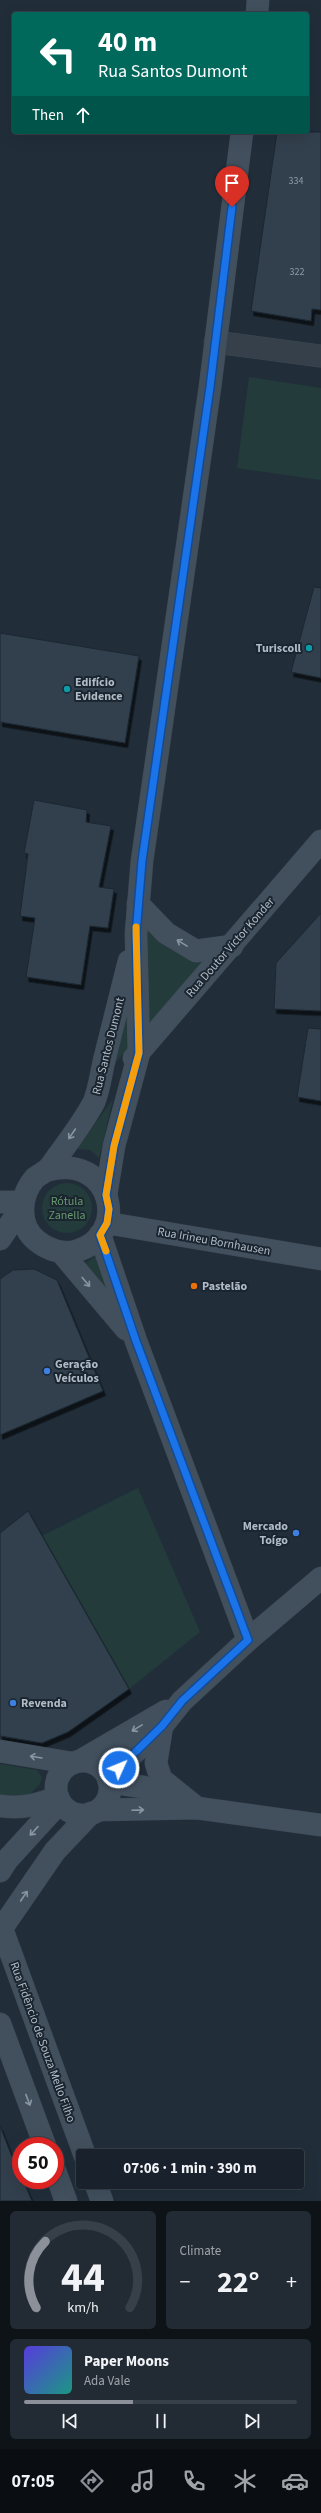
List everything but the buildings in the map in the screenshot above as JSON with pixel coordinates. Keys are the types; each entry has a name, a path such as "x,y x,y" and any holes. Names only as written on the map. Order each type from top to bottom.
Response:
{"main road":[{"path":"257,12 258,0"},
{"name":"Rua Santos Dumont","path":"139,1053 136,934 142,861 215,342 242,134"},
{"name":"Rua Doutor Victor Konder","path":"94,1101 139,1053 321,841"},
{"path":"138,904 166,933 196,951 232,946"},
{"name":"Rua Santos Dumont","path":"48,1170 94,1101 136,934"},
{"path":"106,1195 114,1146 139,1053"},
{"path":"0,1239 23,1205 28,1189 36,1178 48,1170 62,1166 76,1167 89,1173 99,1182 106,1195 109,1209 104,1229 89,1245 76,1252 61,1252 47,1248 35,1240 28,1230 23,1205"},
{"path":"0,1202 23,1205"},
{"path":"104,1229 136,1341 248,1640"},
{"name":"Rua Irineu Bornhausen","path":"104,1229 321,1259"},
{"path":"0,1239 35,1240"},
{"path":"61,1252 136,1341"},
{"path":"108,1780 162,1726 182,1701 248,1640 321,1578"},
{"path":"182,1701 64,1769 59,1777 56,1787 59,1799 74,1813 198,1808 321,1825"},
{"path":"162,1726 156,1763 161,1779 198,1808"},
{"path":"0,1751 97,1765 108,1780 109,1792 106,1802 55,1851 1,1930"},
{"path":"108,1780 143,1787 198,1808"},
{"path":"0,1806 18,1808 36,1806 59,1799"},
{"path":"2,1864 59,1799"},
{"name":"Rua Fidêncio de Souza Mello Filho","path":"1,1930 82,2149"},
{"path":"0,2024 42,2137"},
{"path":"20,2078 52,2066"},
{"path":"61,2189 66,2201"},
{"path":"98,2189 102,2201"}],"street":[{"path":"215,342 321,356"}],"green space":[{"path":"249,377 321,388 321,480 237,468"},
{"path":"147,928 159,941 193,961 210,961 149,1027"},
{"path":"131,974 133,1043 107,1072"},
{"path":"113,1099 99,1158 90,1150 77,1149"},
{"name":"Rótula Zanella","path":"62,1183 72,1183 85,1190 92,1203 92,1213 85,1226 72,1233 62,1233 53,1229 46,1222 42,1213 42,1203 46,1194 53,1187"},
{"path":"99,1254 117,1306 84,1264"},
{"path":"138,1488 200,1632 129,1689 42,1536"},
{"path":"0,1764 37,1770 42,1777 40,1784 21,1802 0,1800"}],"slow traffic":[{"path":"106,1251 100,1235 107,1223 109,1209 106,1195 114,1146 139,1053 136,927"}],"place":[{"name":"Turiscoll","path":"309,648"},
{"name":"Edifício Evidence","path":"67,689"},
{"name":"Pastelão","path":"194,1286"},
{"name":"Geração Veículos","path":"47,1371"},
{"name":"Mercado Toígo","path":"296,1533"},
{"name":"Revenda","path":"13,1703"}],"route":[{"path":"119,1768 162,1726 182,1701 248,1640 136,1341 100,1235 107,1223 109,1209 106,1195 114,1146 139,1053 136,934 142,861 210,387 232,207"}]}
